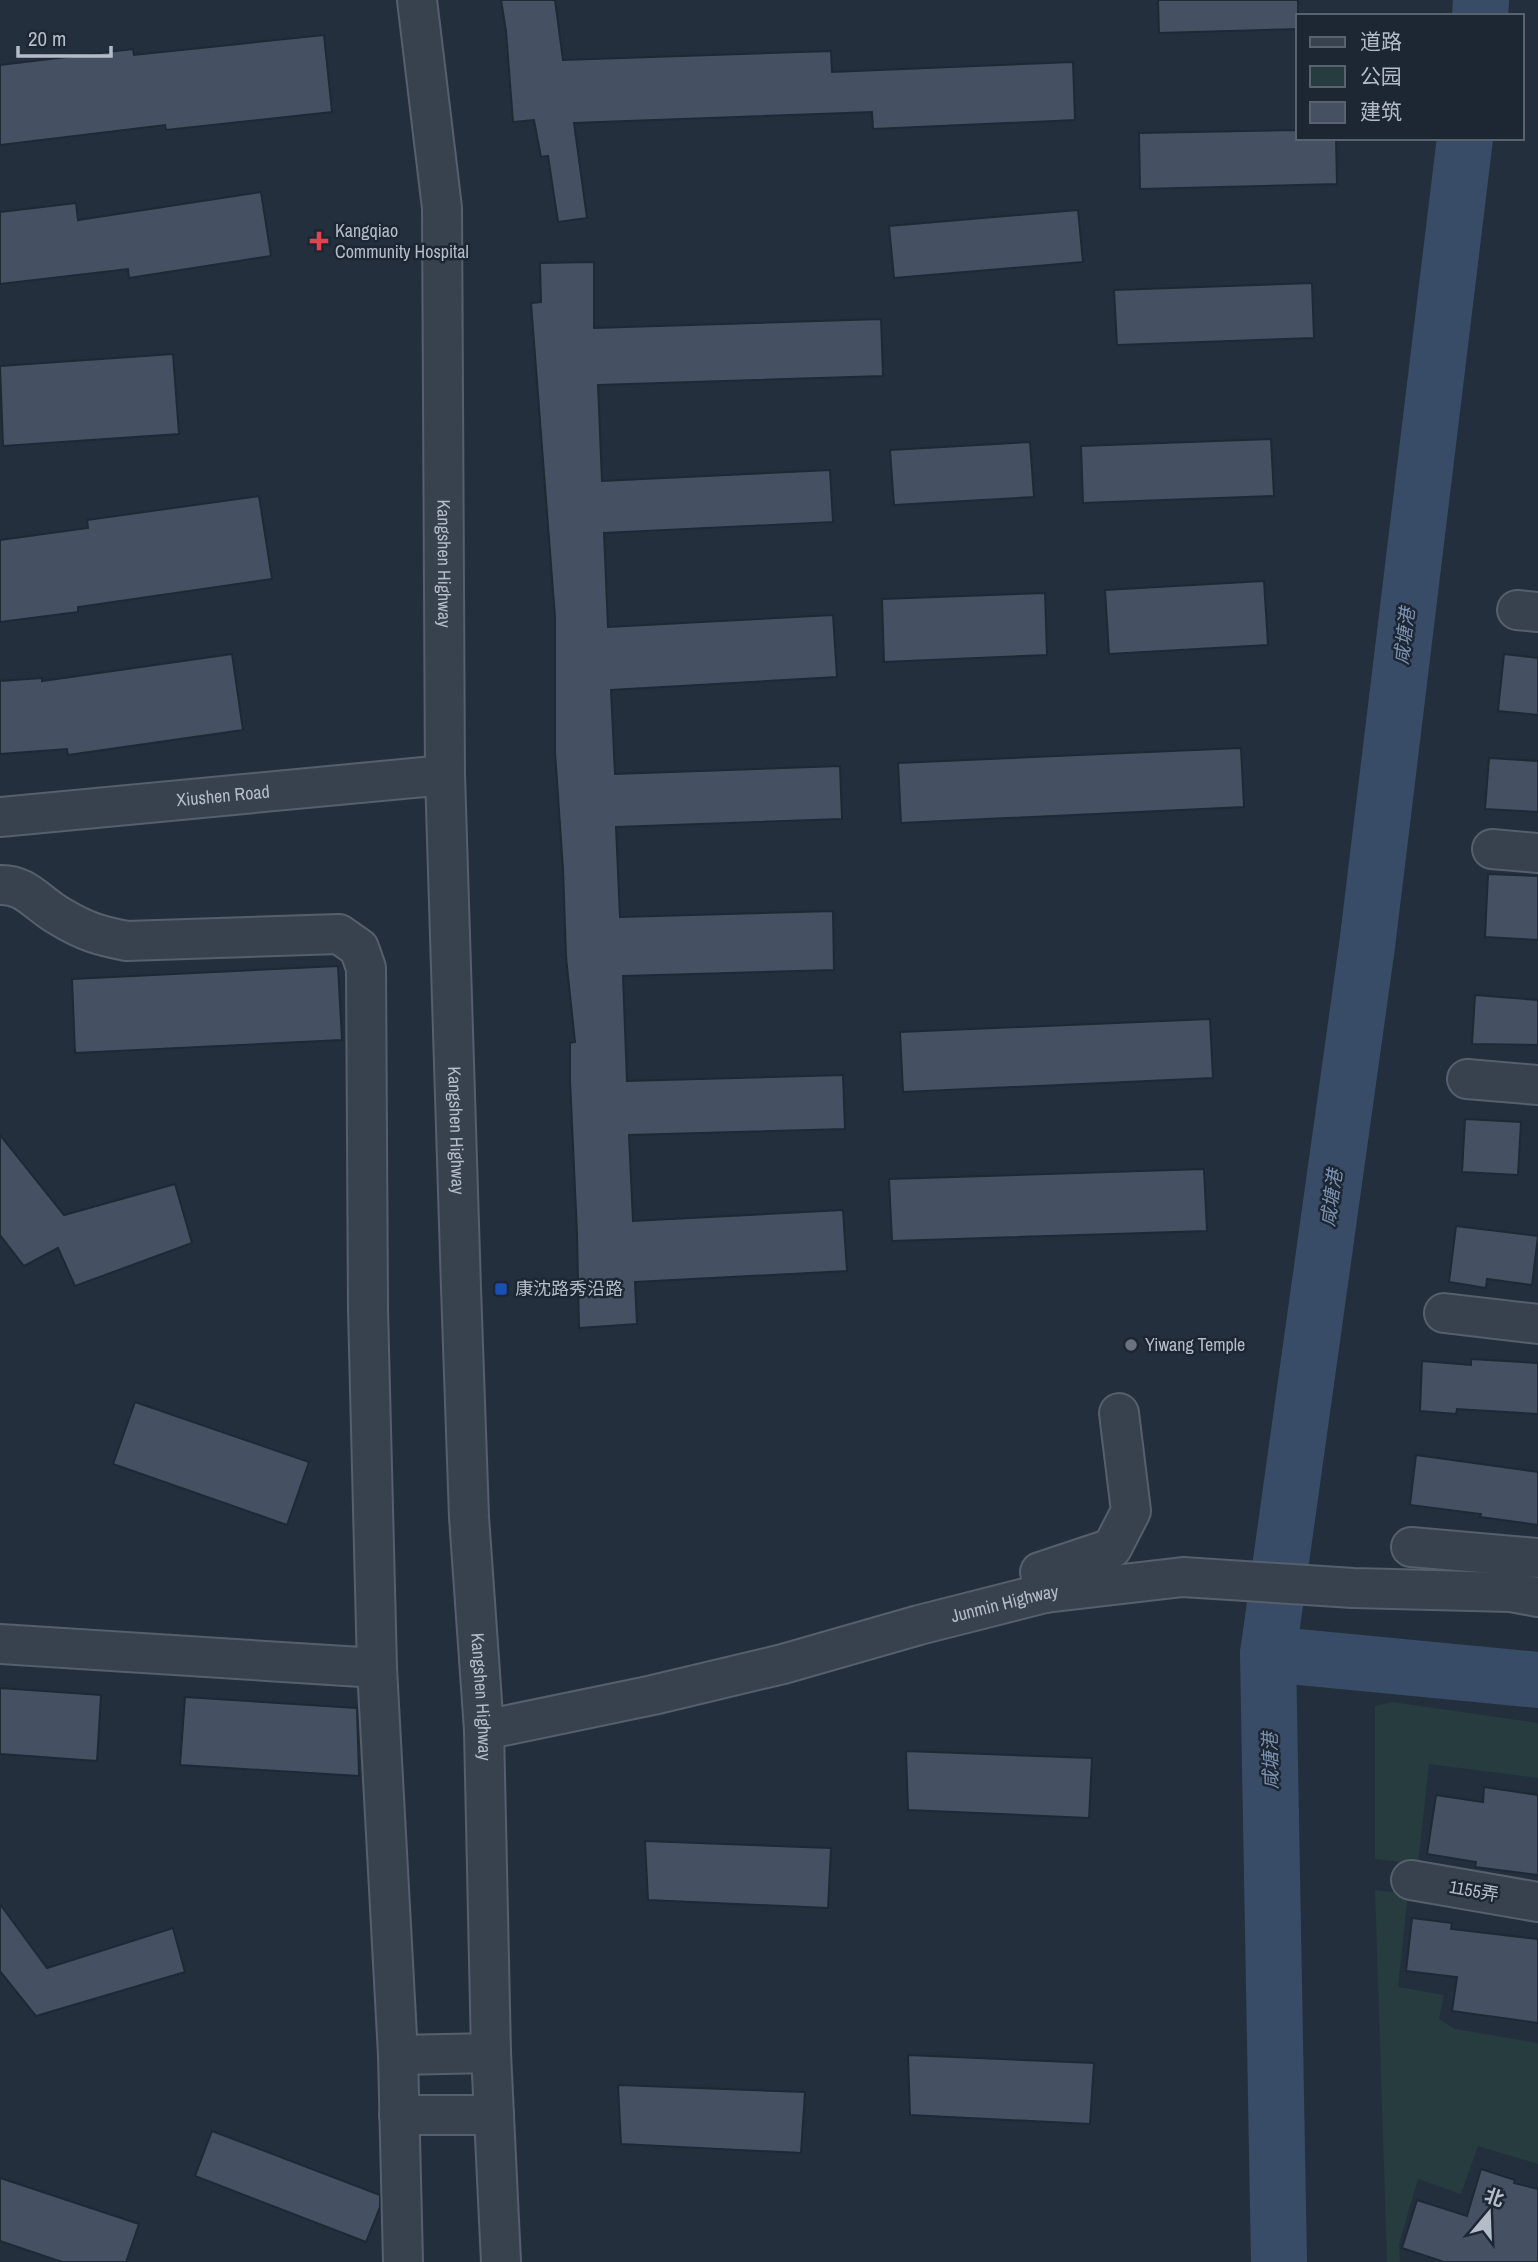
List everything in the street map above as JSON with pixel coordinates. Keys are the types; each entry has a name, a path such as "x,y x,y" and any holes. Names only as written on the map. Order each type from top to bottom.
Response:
{"street":[{"name":"Kangshen Highway","path":"417,0 442,208 445,775 470,1517 484,1730 492,2053 501,2262"},
{"name":"Xiushen Road","path":"0,817 445,775"},
{"path":"1492,849 1538,853"},
{"path":"0,885 15,885 58,916 94,934 127,941 339,934 359,948 366,968 368,1309 377,1668 398,2055 403,2262"},
{"path":"1467,1079 1538,1085"},
{"path":"1444,1312 1538,1324"},
{"path":"1045,1593 1040,1572 1112,1548 1131,1511 1119,1413"},
{"path":"1411,1548 1538,1558"},
{"name":"Junmin Highway","path":"484,1730 653,1695 783,1664 1045,1593 1183,1577 1353,1588 1511,1592 1538,1597"},
{"path":"0,1644 377,1668"},
{"name":"1155弄","path":"1411,1880 1538,1902"},
{"path":"398,2055 492,2053"},
{"path":"399,2115 495,2115"}],"green space":[{"path":"1392,1702 1538,1723 1538,1778 1429,1764 1418,1864 1375,1859 1375,1706"},
{"path":"1375,1890 1408,1894 1398,1987 1444,1995 1439,2019 1455,2029 1538,2043 1538,2164 1478,2146 1461,2194 1418,2179 1399,2244 1400,2262 1387,2262"}],"building":[{"path":"501,0 555,0 563,60 831,51 832,72 1073,62 1075,120 873,129 872,112 574,123 587,218 558,222 548,156 541,157 534,120 513,122"},
{"path":"1158,0 1298,0 1296,29 1159,33"},
{"path":"324,35 332,112 166,130 165,125 0,145 0,65 133,49 134,55"},
{"path":"1296,130 1296,140 1336,140 1337,184 1140,189 1139,133"},
{"path":"261,192 271,256 129,278 128,269 0,284 0,212 76,203 78,220"},
{"path":"1078,210 1083,262 894,278 889,226"},
{"path":"594,262 594,328 881,319 883,376 598,385 602,481 830,470 833,522 604,533 608,627 833,615 837,677 611,690 615,774 840,766 842,819 616,827 620,917 833,911 834,970 623,976 627,1081 843,1075 845,1129 629,1135 633,1221 843,1210 847,1271 635,1282 637,1324 579,1328 570,1080 570,1043 575,1042 566,957 555,752 555,617 531,303 541,302 540,263"},
{"path":"1312,283 1314,338 1117,345 1114,290"},
{"path":"173,354 179,434 3,446 0,366"},
{"path":"1271,439 1274,496 1083,503 1081,446"},
{"path":"1030,442 1034,497 894,505 890,450"},
{"path":"259,496 272,579 78,607 78,612 0,622 0,540 88,528 87,520"},
{"path":"1264,581 1268,645 1109,654 1105,590"},
{"path":"1045,593 1047,655 884,662 882,599"},
{"path":"232,654 243,730 68,755 67,749 0,754 0,681 42,678 42,681"},
{"path":"1504,654 1538,658 1538,715 1498,711"},
{"path":"1241,748 1244,807 901,823 898,763"},
{"path":"1489,758 1538,761 1538,812 1485,809"},
{"path":"1488,874 1538,876 1538,940 1485,937"},
{"path":"338,966 342,1040 75,1053 72,979"},
{"path":"1475,995 1538,1000 1538,1045 1472,1044"},
{"path":"1210,1019 1213,1078 903,1092 900,1032"},
{"path":"1465,1119 1521,1122 1518,1175 1462,1172"},
{"path":"0,1135 64,1215 175,1184 192,1243 75,1286 58,1248 24,1266 0,1235"},
{"path":"1204,1169 1207,1231 892,1241 889,1179"},
{"path":"1456,1226 1538,1236 1532,1285 1487,1279 1486,1288 1449,1282"},
{"path":"1471,1359 1538,1363 1538,1414 1457,1409 1456,1414 1420,1411 1422,1361 1471,1365"},
{"path":"135,1402 309,1462 287,1525 113,1464"},
{"path":"1416,1455 1538,1472 1538,1525 1410,1505"},
{"path":"0,1688 101,1695 97,1761 0,1754"},
{"path":"185,1697 357,1708 359,1776 180,1765"},
{"path":"906,1751 1092,1758 1089,1818 908,1810"},
{"path":"1484,1787 1538,1795 1538,1875 1475,1867 1476,1862 1427,1854 1436,1795 1483,1802"},
{"path":"645,1841 831,1848 828,1908 648,1900"},
{"path":"0,1904 47,1968 173,1928 185,1972 36,2016 0,1971"},
{"path":"1412,1918 1452,1923 1451,1929 1538,1939 1538,2023 1452,2011 1457,1977 1406,1971"},
{"path":"908,2055 1094,2063 1090,2124 910,2115"},
{"path":"618,2085 805,2092 801,2153 621,2144"},
{"path":"212,2131 380,2195 380,2207 366,2242 195,2176"},
{"path":"1481,2169 1515,2180 1514,2183 1538,2189 1538,2262 1444,2262 1402,2248 1417,2200 1467,2216"},
{"path":"0,2178 139,2224 126,2262 62,2262 0,2241"}],"waterway":[{"name":"咸塘港","path":"1480,14 1481,0"},
{"name":"咸塘港","path":"1279,2262 1268,1654 1367,946 1465,140"},
{"path":"1268,1654 1538,1680"}],"place":[{"name":"Kangqiao Community Hospital","path":"319,241"},
{"name":"康沈路秀沿路","path":"501,1289"},
{"name":"Yiwang Temple","path":"1131,1345"}]}
